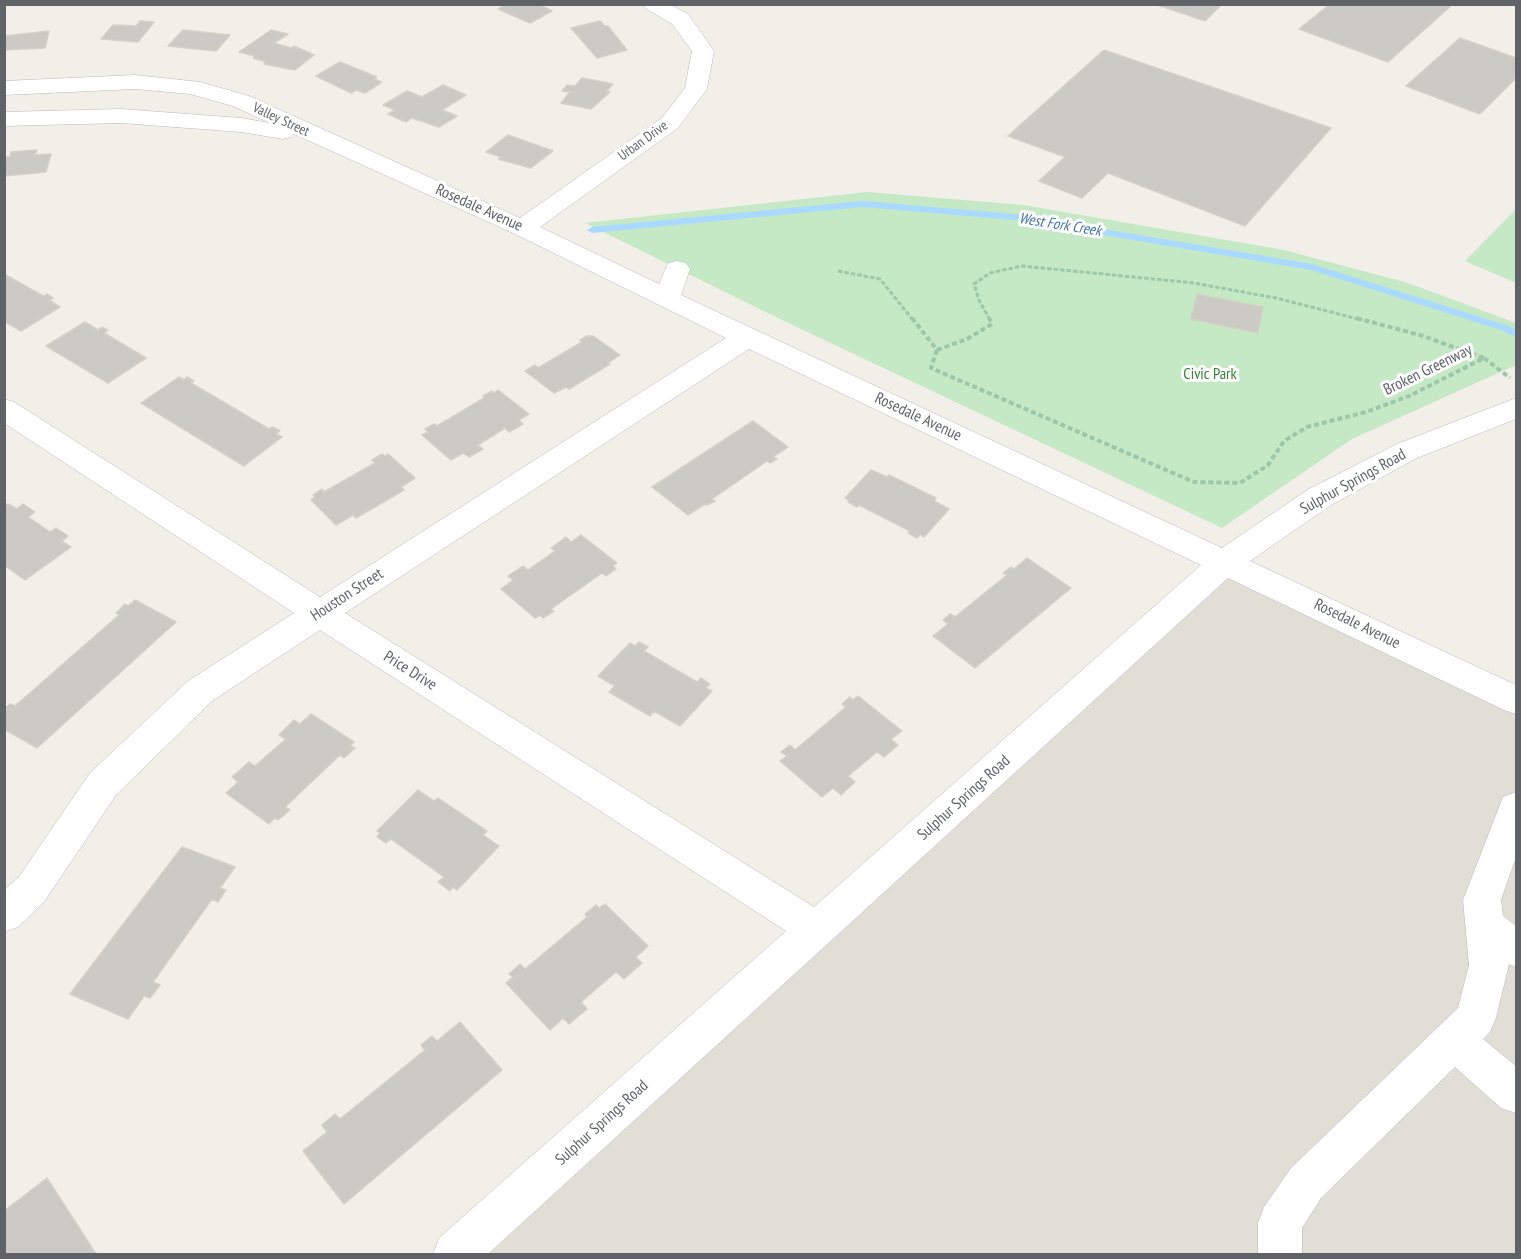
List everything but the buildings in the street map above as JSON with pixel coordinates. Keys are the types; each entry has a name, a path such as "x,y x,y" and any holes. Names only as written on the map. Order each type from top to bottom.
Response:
{"street":[{"name":"Urban Drive","path":"522,228 670,123 696,88 703,51 680,20 652,4"},
{"name":"Valley Street","path":"4,88 135,82 192,87 241,101 317,137"},
{"name":"Valley Street","path":"4,119 121,116 174,119 241,125 317,137"},
{"name":"Rosedale Avenue","path":"317,137 522,228 747,337 1226,561 1516,700"},
{"path":"667,298 677,269"},
{"name":"Houston Street","path":"4,915 31,890 103,784 200,692 747,337"},
{"name":"Sulphur Springs Road","path":"455,1254 1226,561 1320,497 1516,396"},
{"name":"Price Drive","path":"4,409 319,613 818,930"},
{"path":"1280,1254 1280,1223 1306,1183 1476,1018 1489,965 1482,900 1516,808"},
{"path":"1484,924 1516,949"},
{"path":"1454,1040 1516,1093"}],"path":[{"name":"Broken Greenway","path":"1022,266 1194,283 1276,298 1420,334 1484,358 1408,396 1366,412 1307,427 1284,441 1268,465 1240,483 1194,482 931,368 937,351 967,339 992,324 979,300 974,284 990,273 1022,266"},
{"name":"Broken Greenway","path":"838,271 880,279 937,351"},
{"path":"1484,358 1516,396"}],"shaded area":[{"path":"1226,561 1516,700 1516,1254 454,1254"}],"green space":[{"name":"Civic Park","path":"867,192 1023,205 1284,250 1408,283 1516,323 1516,365 1352,439 1222,528 782,320 585,223"},
{"path":"1516,209 1516,283 1465,261"}],"waterway":[{"name":"West Fork Creek","path":"592,230 863,204 1014,217 1312,267 1505,328 1516,334"}]}
